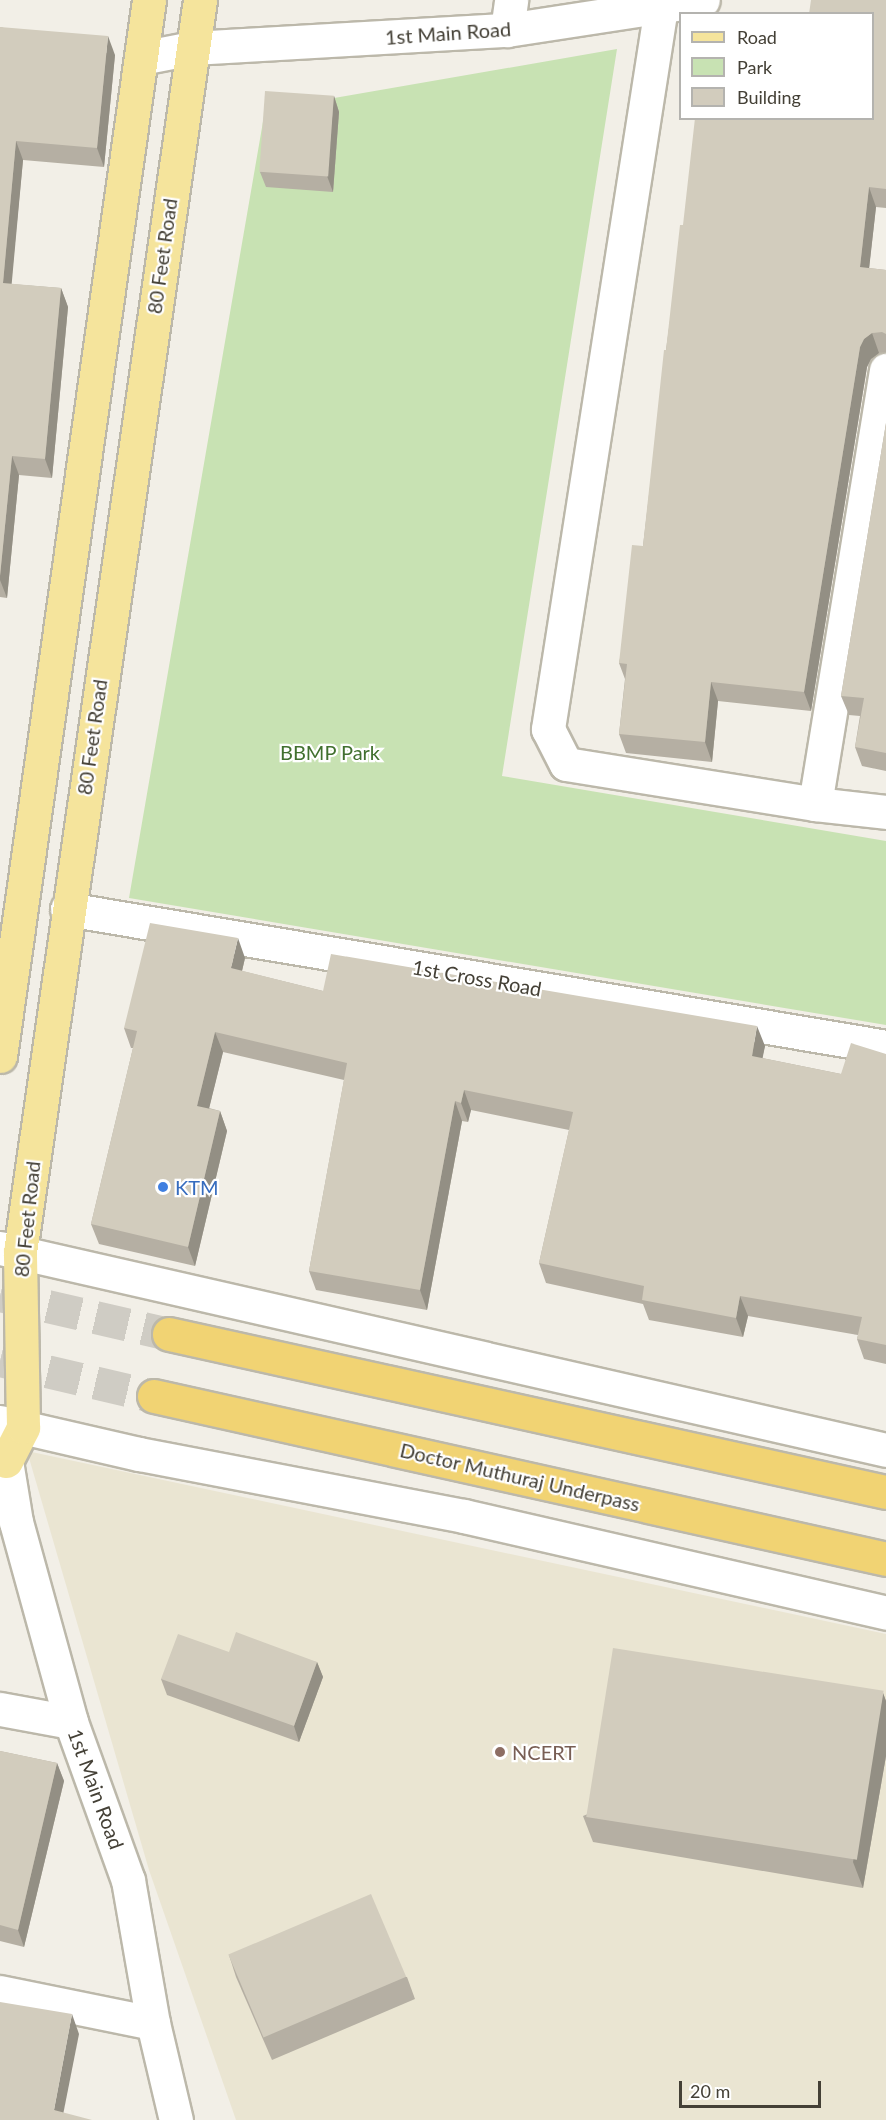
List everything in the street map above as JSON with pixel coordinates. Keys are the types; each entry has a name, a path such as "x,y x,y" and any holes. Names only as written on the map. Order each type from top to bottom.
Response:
{"highway":[{"path":"169,1334 886,1492"},
{"name":"Doctor Muthuraj Underpass","path":"154,1396 886,1559"}],"main road":[{"path":"0,1056 148,0"},
{"name":"80 Feet Road","path":"3,1456 12,1424 10,1250 67,909 200,0"}],"street":[{"name":"1st Main Road","path":"141,58 192,48 509,15 661,7 703,0"},
{"path":"661,7 548,729 566,764 815,804 886,812"},
{"path":"815,804 886,370"},
{"name":"1st Cross Road","path":"67,909 886,1047"},
{"path":"10,1250 886,1450"},
{"path":"12,1424 139,1454 464,1516 886,1613"},
{"name":"1st Main Road","path":"3,1456 16,1522 71,1722 128,1880 153,2023 176,2120"},
{"path":"0,1709 71,1722"},
{"path":"0,1992 153,2023"}],"shaded area":[{"name":"NCERT","path":"27,1451 886,1634 886,2120 236,2120 149,1870"}],"green space":[{"name":"BBMP Park","path":"617,49 502,776 886,841 886,1025 129,898 265,110"}],"building":[{"path":"811,0 886,0 886,189 869,187 860,267 886,270 886,334 872,333 864,339 860,347 804,692 711,682 705,742 619,734 627,664 619,663 632,545 643,546 664,350 666,350 680,225 683,225 695,120 874,120 874,12 809,12"},
{"path":"0,27 108,36 97,148 16,141 3,283 61,288 45,459 12,456 0,576"},
{"path":"265,91 334,96 328,177 259,172"},
{"path":"886,423 886,753 855,747 864,698 841,696"},
{"path":"150,923 238,938 231,968 323,991 331,954 757,1026 752,1056 841,1074 851,1043 886,1054 886,1345 857,1339 862,1317 740,1296 736,1318 642,1300 644,1286 539,1263 573,1112 464,1090 461,1103 455,1101 420,1290 309,1271 347,1063 215,1032 197,1106 220,1111 188,1247 91,1224 137,1031 124,1028"},
{"path":"236,1632 317,1662 294,1726 161,1679 178,1634 229,1652"},
{"path":"613,1648 884,1691 857,1860 586,1817"},
{"path":"0,1751 57,1763 18,1930 0,1925"},
{"path":"371,1894 406,1977 263,2037 228,1955"},
{"path":"0,2002 72,2014 54,2110 92,2120 0,2120"}],"tunnel":[{"path":"0,1295 169,1334"},
{"path":"0,1360 154,1396"}],"place":[{"name":"KTM","path":"163,1187"},
{"name":"NCERT","path":"500,1752"}]}
